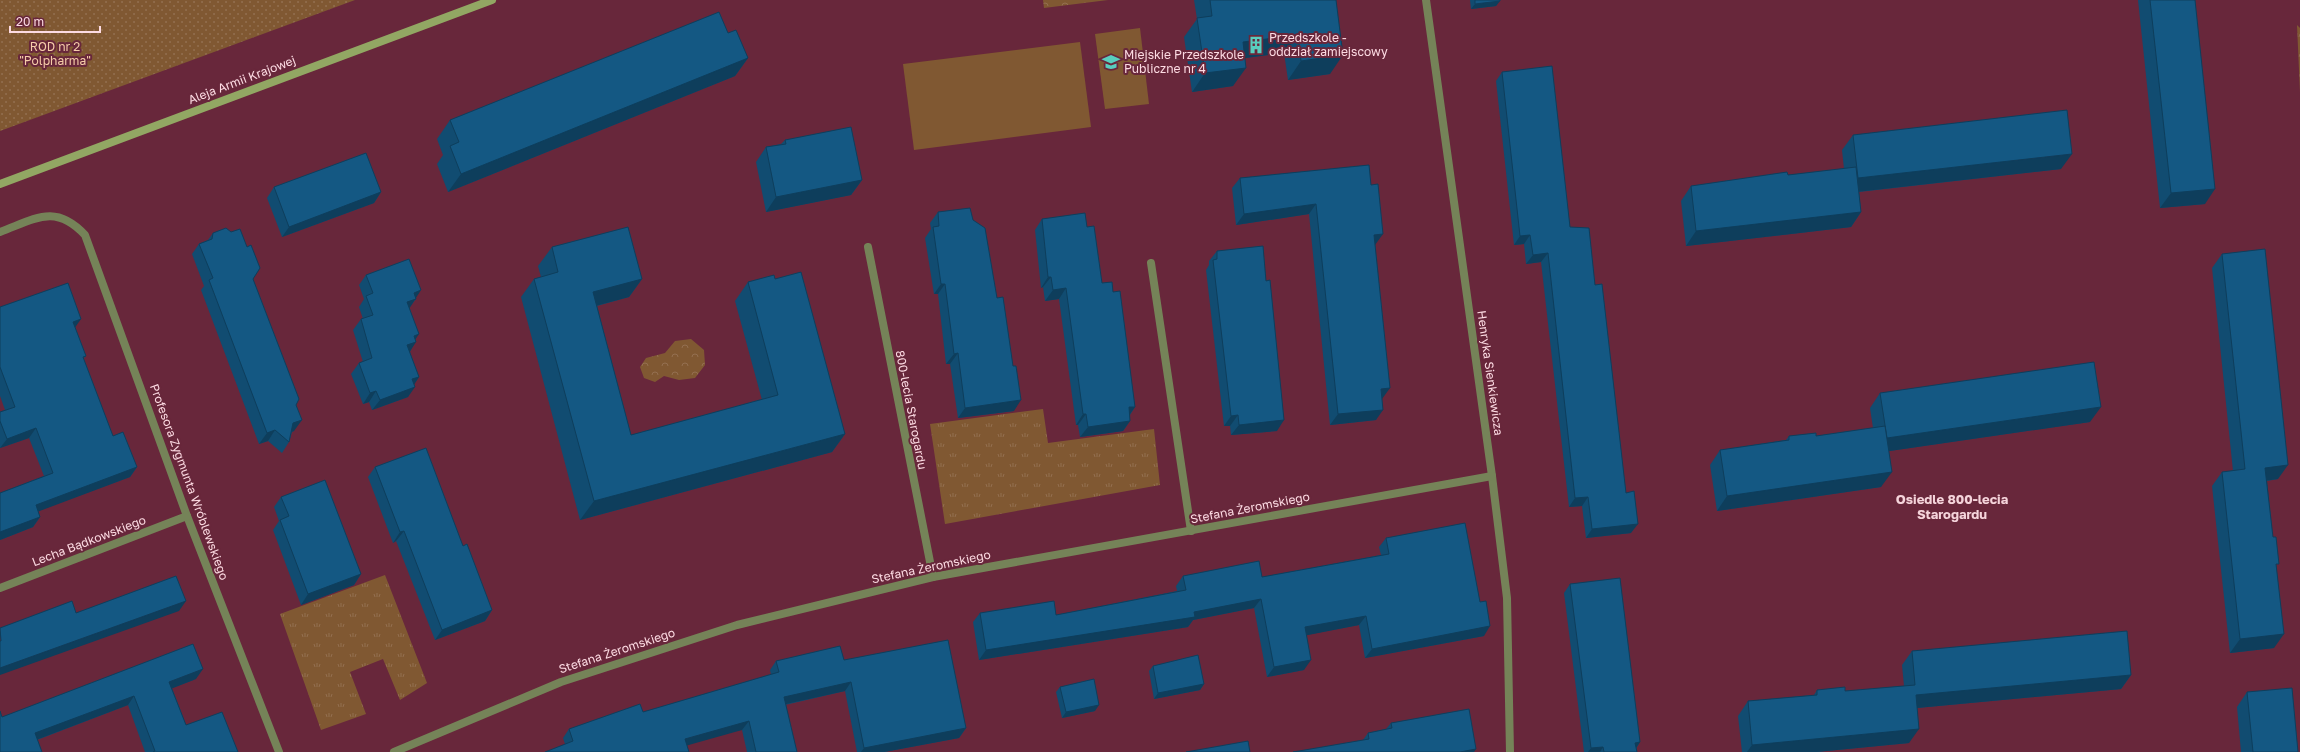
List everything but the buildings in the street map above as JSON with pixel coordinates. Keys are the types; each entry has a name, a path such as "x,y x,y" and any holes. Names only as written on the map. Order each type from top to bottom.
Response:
{"main road":[{"name":"Aleja Armii Krajowej","path":"0,184 492,0"}],"street":[{"name":"Henryka Sienkiewicza","path":"1426,0 1492,476 1507,598 1510,752"},
{"name":"Profesora Zygmunta Wróblewskiego","path":"0,232 39,218 58,216 74,223 85,235 187,516 279,752"},
{"name":"800-lecia Starogardu","path":"868,247 933,577"},
{"path":"1151,263 1191,531"},
{"name":"Stefana Żeromskiego","path":"394,752 561,682 737,625 933,577 1492,476"},
{"name":"Lecha Bądkowskiego","path":"0,588 187,516"}],"green space":[{"name":"ROD nr 2 \"Polpharma\"","path":"0,0 355,0 0,131"},
{"path":"1043,0 1108,0 1044,8"},
{"path":"2297,25 2300,28 2300,92"},
{"path":"1140,28 1149,104 1105,109 1095,34"},
{"path":"1080,42 1091,127 914,150 903,64"},
{"path":"691,339 704,350 705,365 695,378 679,380 664,376 655,382 644,378 640,367 646,358 665,353 675,341"},
{"path":"1043,409 1048,443 1154,429 1160,485 945,524 930,424"},
{"path":"385,575 427,683 400,700 383,659 350,672 366,714 321,730 280,614"}],"place":[{"name":"Przedszkole - oddział zamiejscowy","path":"1256,45"},
{"name":"Miejskie Przedszkole Publiczne nr 4","path":"1111,62"}],"district":[{"name":"Osiedle 800-lecia Starogardu","path":"1952,506"}]}
